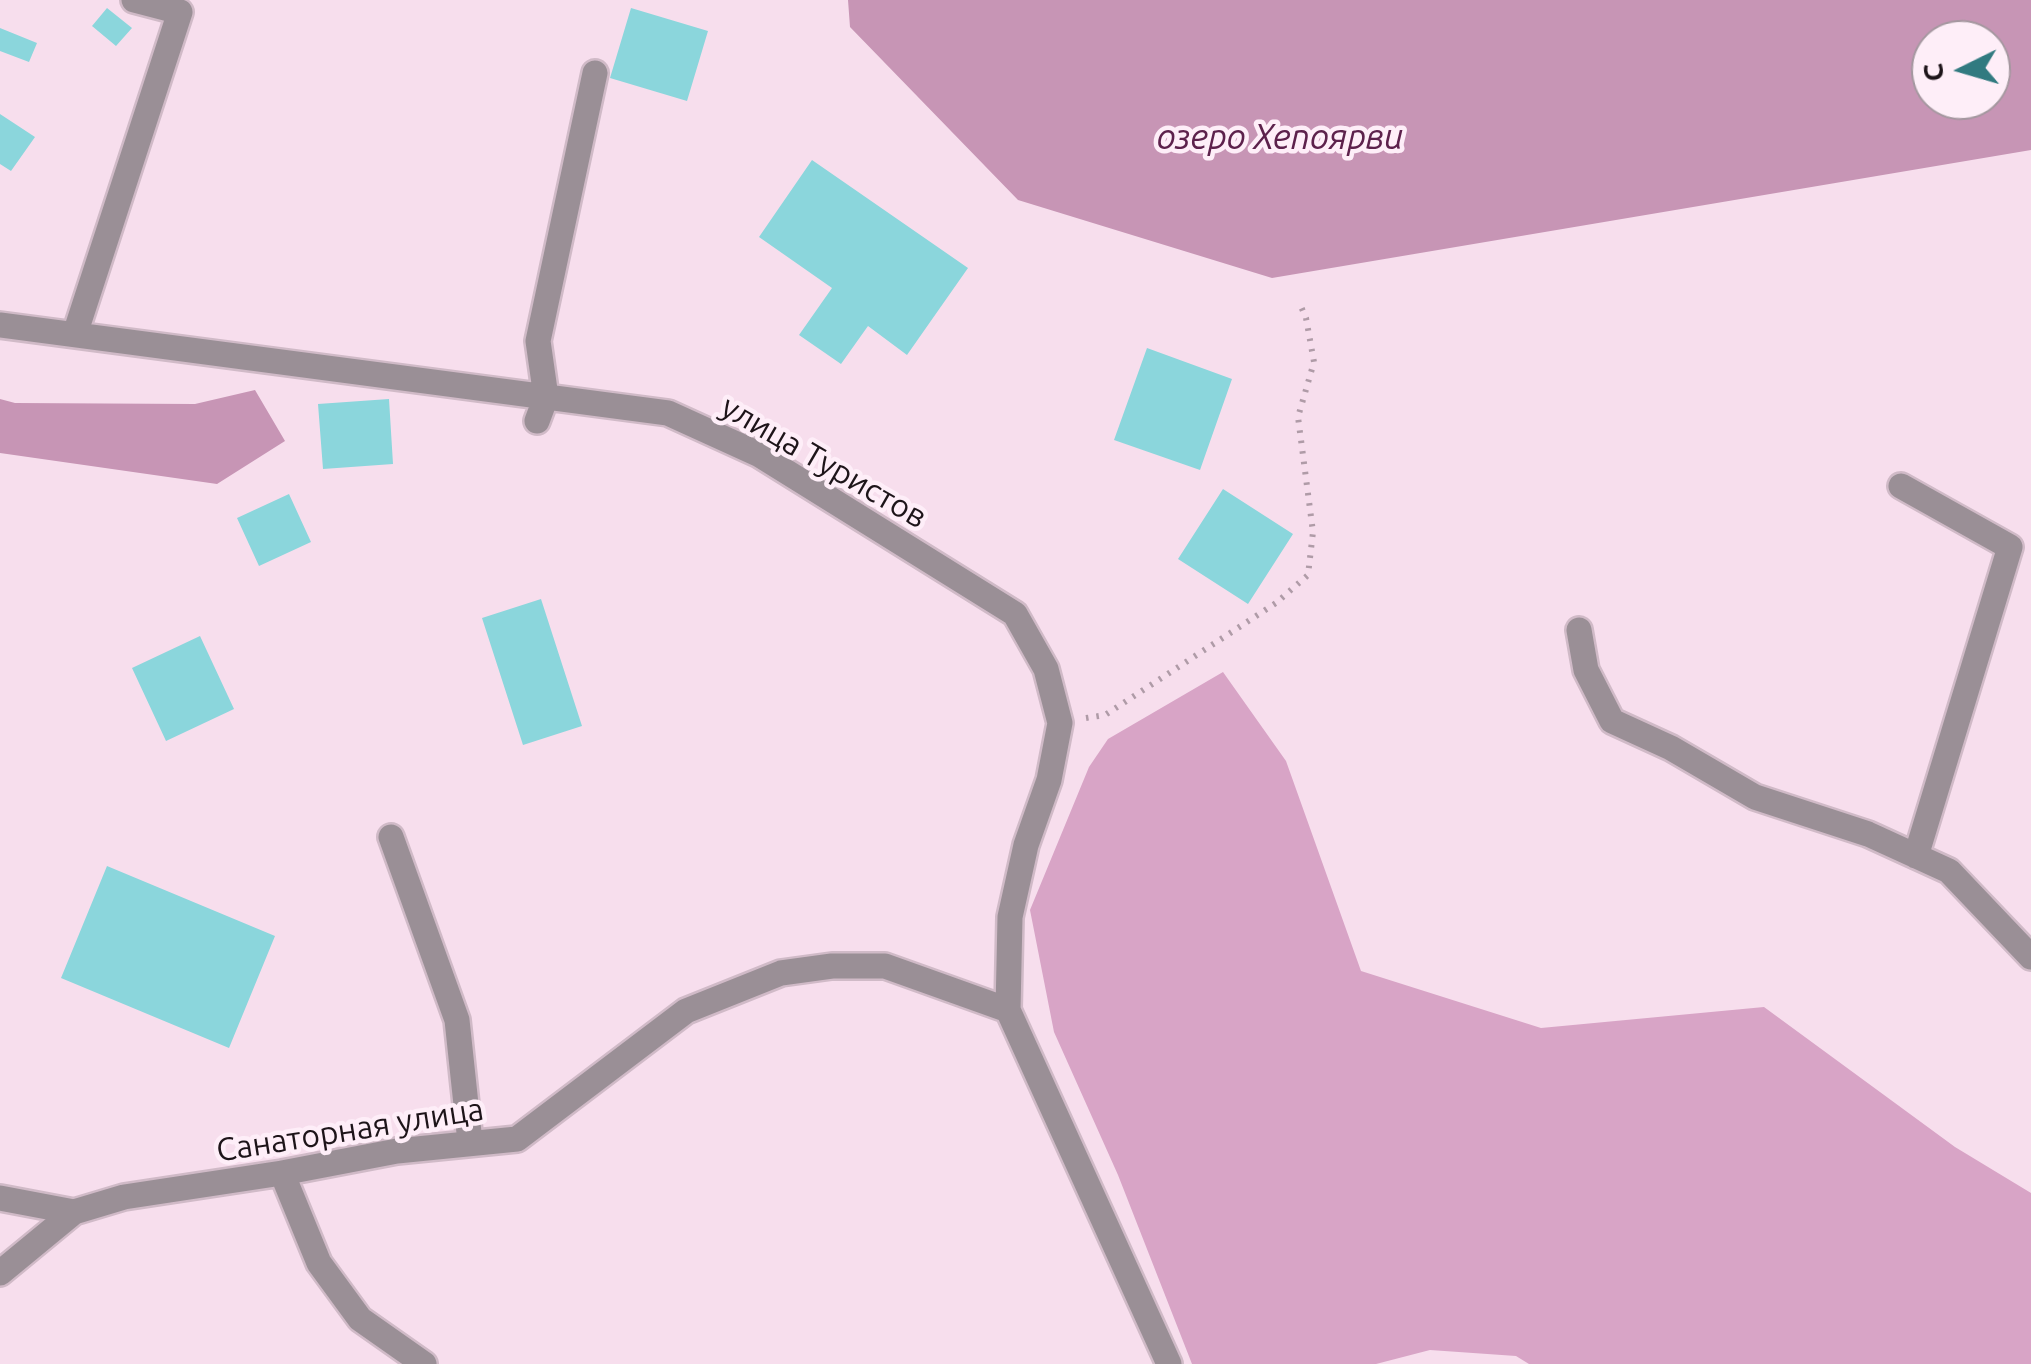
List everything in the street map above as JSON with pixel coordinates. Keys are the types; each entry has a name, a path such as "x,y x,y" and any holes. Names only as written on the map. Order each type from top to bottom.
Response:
{"street":[{"path":"75,334 180,12 134,0"},
{"path":"542,409 538,341 595,73"},
{"name":"улица Туристов","path":"0,325 542,409 668,412 758,454 1015,614 1046,670 1060,723 1049,780 1026,845 1010,917 1008,1010"},
{"path":"1901,486 2020,548 1916,856"},
{"path":"1579,630 1586,670 1612,722 1670,748 1755,798 1868,834 1949,871 2031,957"},
{"path":"390,837 458,1020 470,1142"},
{"name":"Санаторная улица","path":"0,1273 74,1212 124,1197 282,1173 398,1150 517,1139 686,1011 780,972 832,966 885,966 1008,1010"},
{"path":"1008,1010 1169,1364"},
{"path":"282,1173 318,1264 360,1319 424,1364"},
{"path":"0,1198 74,1212"}],"path":[{"path":"1060,723 1105,715 1276,603 1308,575 1313,532 1298,417 1314,362 1299,302"}],"shaded area":[{"path":"1223,672 1286,761 1361,971 1541,1028 1764,1007 1955,1147 2031,1193 2031,1364 1529,1364 1516,1356 1430,1350 1376,1364 1192,1364 1118,1175 1054,1032 1030,910 1089,767 1108,739"}],"water":[{"name":"озеро Хепоярви","path":"848,0 2031,0 2031,150 1272,278 1018,200 850,27"},
{"path":"255,390 285,441 217,484 0,453 0,399 15,403 195,404"}],"building":[{"path":"107,8 132,28 116,46 92,26"},
{"path":"631,8 708,31 687,101 610,78"},
{"path":"0,28 37,43 29,62 0,51"},
{"path":"0,114 35,137 11,171 0,164"},
{"path":"812,160 968,268 907,355 868,326 841,364 799,335 832,288 759,237"},
{"path":"1147,348 1232,379 1200,470 1114,440"},
{"path":"389,399 393,464 323,469 318,404"},
{"path":"1223,489 1293,534 1248,604 1178,559"},
{"path":"289,494 311,542 259,566 237,518"},
{"path":"541,599 582,726 523,745 482,618"},
{"path":"200,636 234,709 166,741 132,668"},
{"path":"107,866 275,936 229,1048 61,978"}]}
